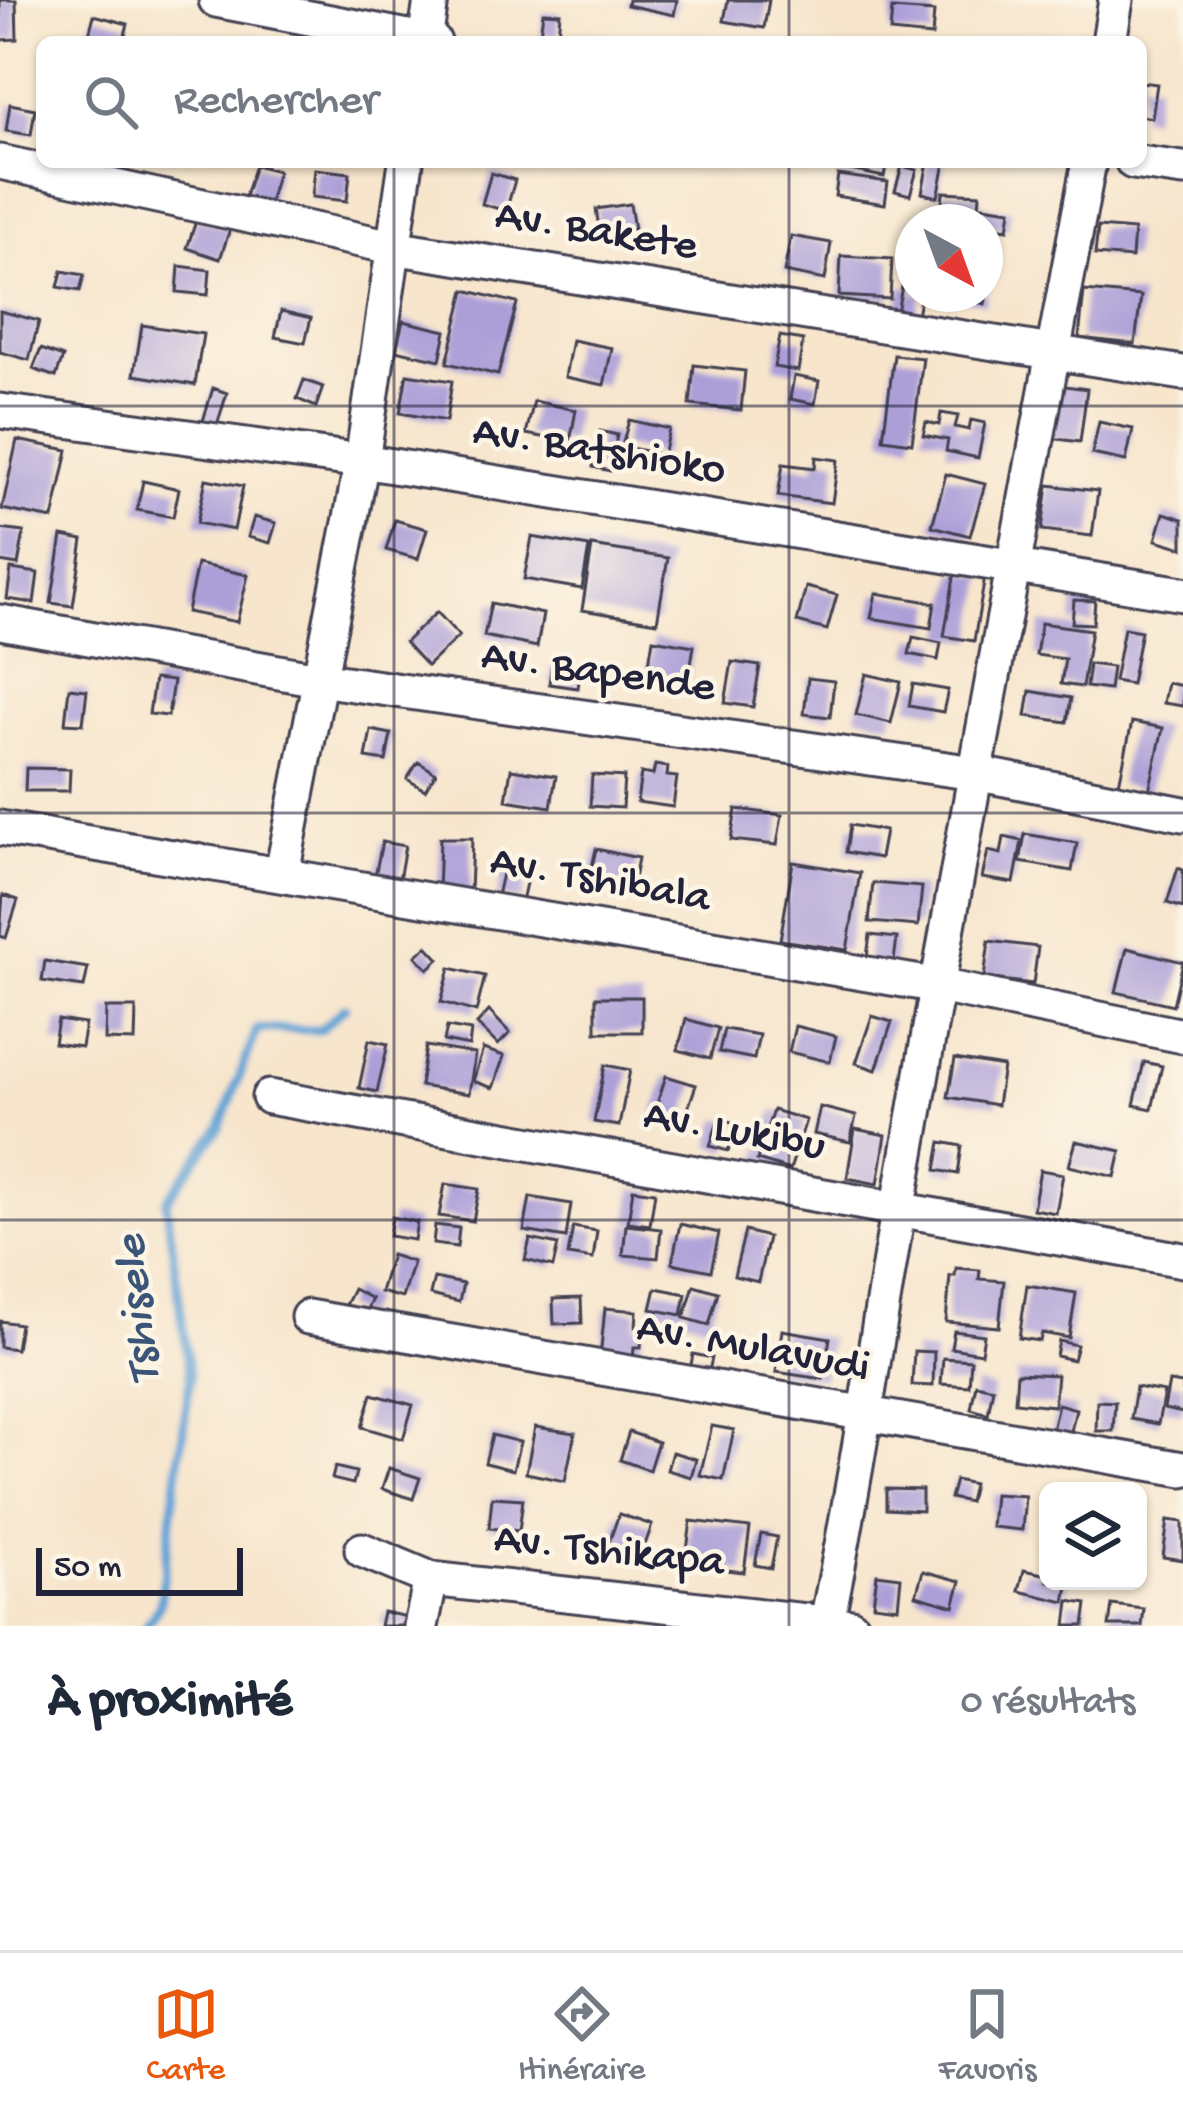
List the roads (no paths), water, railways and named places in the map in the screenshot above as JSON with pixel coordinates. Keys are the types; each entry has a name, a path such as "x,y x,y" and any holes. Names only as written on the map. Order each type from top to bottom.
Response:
{"street":[{"path":"216,0 398,36"},
{"path":"428,36 431,0"},
{"path":"1110,36 1116,0"},
{"name":"Av. Bakete","path":"0,162 392,247 1183,373"},
{"path":"1147,164 1183,169"},
{"path":"282,873 362,461 405,168"},
{"path":"835,1624 899,1208 1087,168"},
{"name":"Av. Batshioko","path":"0,411 362,461 1183,594"},
{"name":"Av. Bapende","path":"0,622 318,679 975,773 1183,814"},
{"name":"Av. Tshibala","path":"0,828 940,986 1183,1036"},
{"name":"Av. Lukibu","path":"269,1096 1183,1260"},
{"name":"Av. Mulavudi","path":"308,1317 1183,1469"},
{"name":"Av. Tshikapa","path":"362,1550 431,1579 835,1624"},
{"path":"421,1626 431,1579"}],"waterway":[{"name":"Tshisele","path":"146,1626 160,1604 190,1379 166,1201 221,1126 257,1029 320,1030 345,1007"}]}
